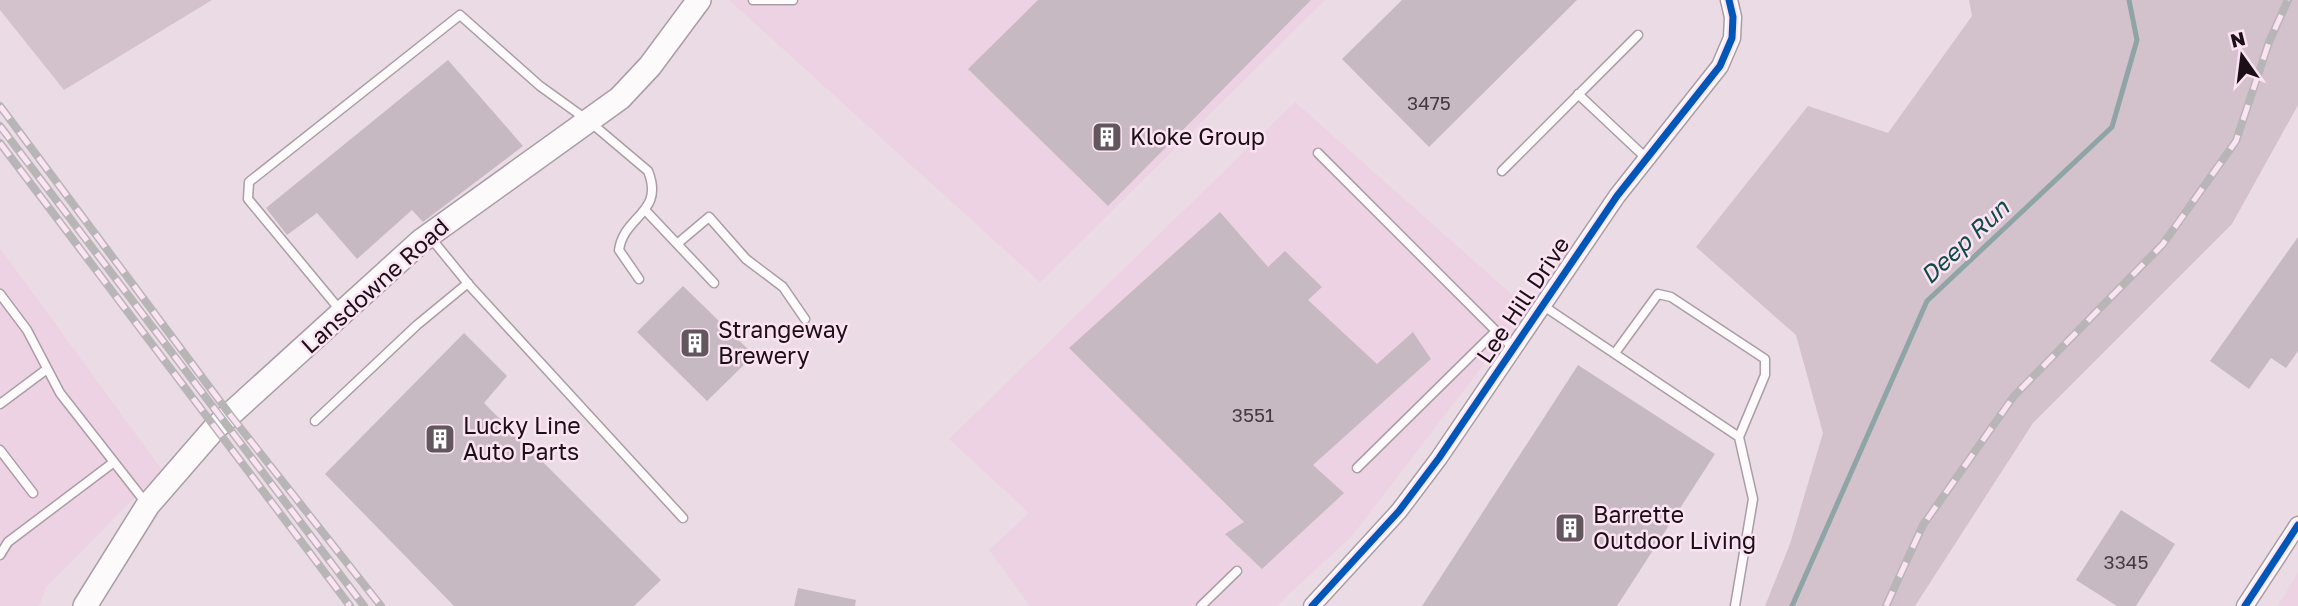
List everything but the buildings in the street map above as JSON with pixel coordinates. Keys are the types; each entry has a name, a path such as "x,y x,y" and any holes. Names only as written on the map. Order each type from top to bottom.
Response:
{"main road":[{"name":"Lansdowne Road","path":"85,606 148,505 214,429 429,235 590,122 650,66 699,0"}],"street":[{"name":"Lee Hill Drive","path":"1312,606 1399,511 1646,158 1720,66 1728,51 1733,17 1729,0"},
{"path":"2245,606 2298,525"}],"lane":[{"path":"753,0 793,0"},
{"path":"343,313 248,199 249,182 460,15 540,86 590,122 648,171 653,194 646,211 626,229 619,250 639,279"},
{"path":"1502,171 1638,35"},
{"path":"1578,94 1646,158"},
{"path":"1318,153 1513,348"},
{"path":"646,211 714,283"},
{"path":"677,244 709,217 746,258 783,287 805,319"},
{"path":"429,235 468,283 683,518"},
{"path":"315,421 417,325 468,283"},
{"path":"0,294 27,330 60,393 148,505"},
{"path":"1615,354 1658,294 1671,298 1765,359 1765,374 1739,437 1753,499 1735,606"},
{"path":"1542,305 1739,437"},
{"path":"1357,468 1496,331"},
{"path":"0,404 47,369"},
{"path":"0,450 33,493"},
{"path":"0,555 8,542 114,462"},
{"path":"1201,606 1237,571"}],"shaded area":[{"path":"0,0 212,0 64,90 0,10"},
{"path":"729,0 1325,0 1040,282"},
{"path":"1969,0 2298,0 2298,105 2232,224 2033,423 1915,606 1765,606 1790,544 1823,433 1796,335 1696,247 1808,106 1888,133 1972,16"},
{"path":"1295,102 1527,308 1352,536 1276,606 1030,606 989,550 1029,513 949,439"},
{"path":"0,248 162,470 46,587 39,606 0,606"},
{"path":"2298,572 2298,606 2278,606"}],"waterway":[{"name":"Deep Run","path":"1792,606 1927,301 2112,127 2137,40 2129,0"}],"railway":[{"path":"1886,606 1923,525 2014,396 2163,244 2236,141 2269,42 2288,0"},
{"path":"0,106 231,416 381,606"},
{"path":"0,126 364,606"},
{"path":"0,143 350,606"}],"cycle path":[{"path":"1312,606 1399,511 1439,458 1617,196 1720,66 1732,38 1733,17 1729,0"},
{"path":"2245,606 2298,525"}],"place":[{"name":"Kloke Group","path":"1107,137"},
{"name":"Strangeway Brewery","path":"695,343"},
{"name":"Lucky Line Auto Parts","path":"440,439"},
{"name":"Barrette Outdoor Living","path":"1570,528"}]}
